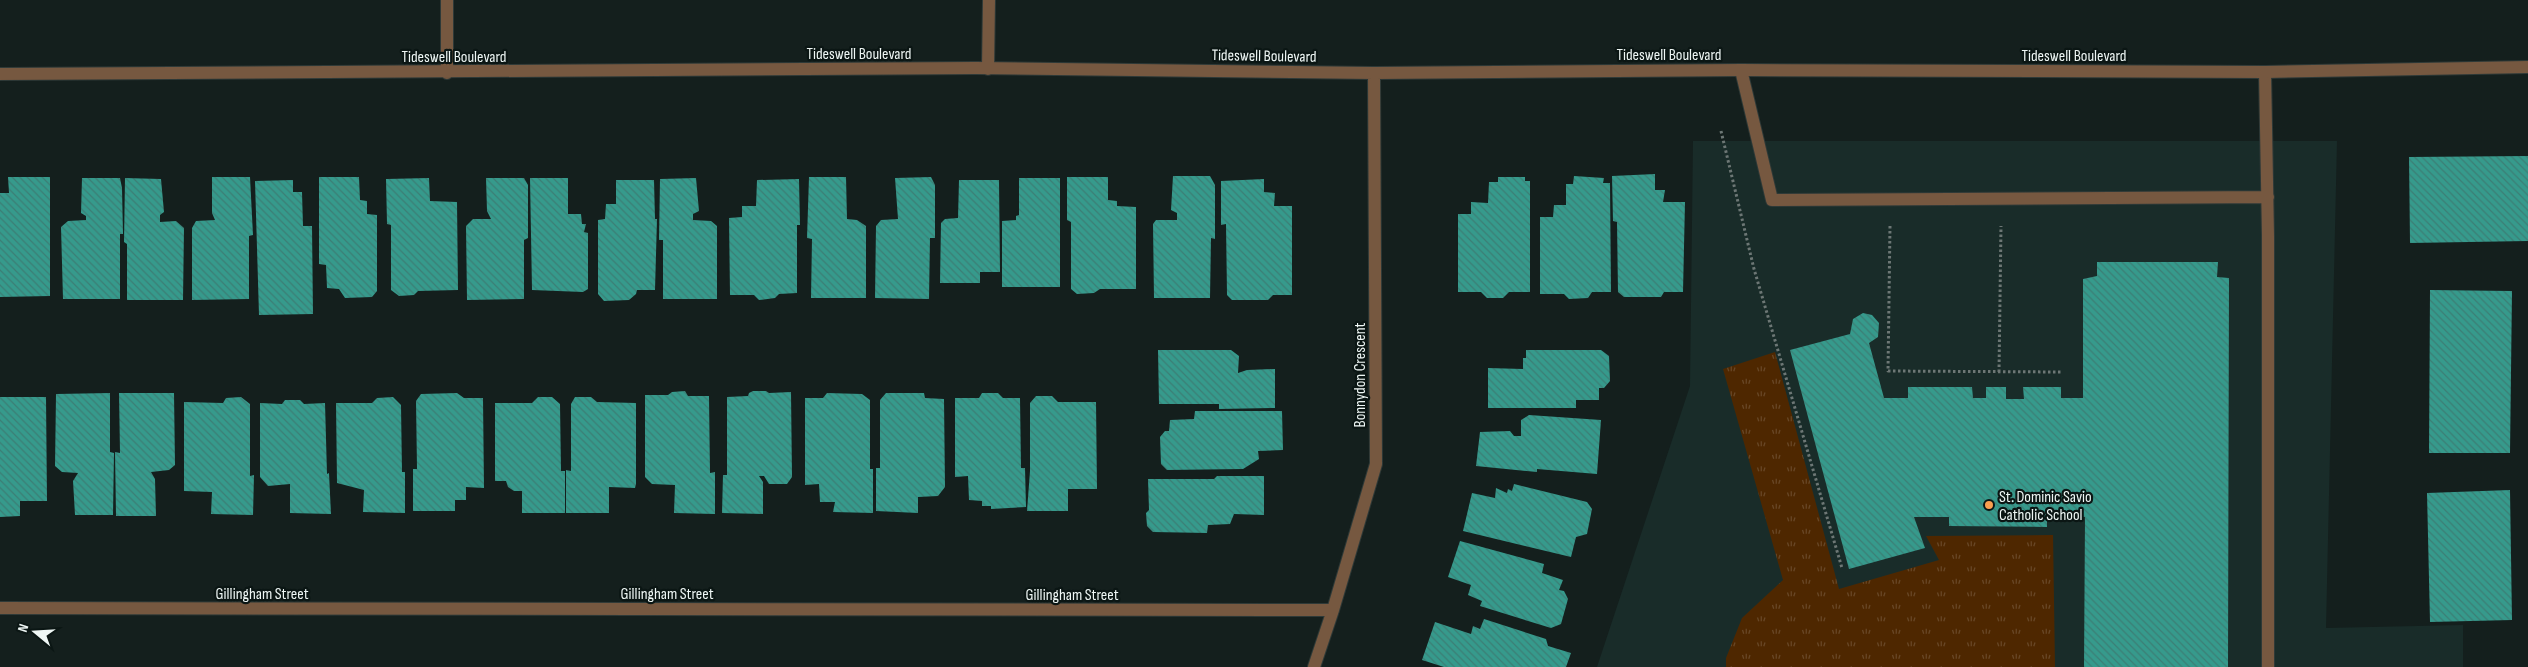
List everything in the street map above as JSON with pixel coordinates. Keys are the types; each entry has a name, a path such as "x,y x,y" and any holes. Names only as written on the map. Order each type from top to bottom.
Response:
{"street":[{"path":"447,0 447,73"},
{"path":"988,69 989,0"},
{"name":"Tideswell Boulevard","path":"0,74 988,69 1374,73 1741,70 2265,72 2528,68"},
{"path":"1741,70 1772,200 2268,197"},
{"path":"2265,72 2264,129 2268,197 2268,667"},
{"name":"Bonnydon Crescent","path":"1314,667 1333,610 1376,464 1374,73"},
{"name":"Gillingham Street","path":"0,608 1333,610"}],"path":[{"path":"1721,131 1754,269 1842,568"},
{"path":"1999,372 2002,198"},
{"path":"1890,199 1888,371 2061,372"}],"shaded area":[{"name":"St. Dominic Savio Catholic School","path":"1693,141 2337,141 2326,628 2463,625 2463,667 1597,667 1690,386"}],"green space":[{"path":"1775,352 1839,589 1939,560 1926,536 2053,535 2055,667 1726,667 1726,658 1742,618 1783,580 1723,369"}],"building":[{"path":"2528,156 2528,241 2410,243 2409,157"},
{"path":"1655,174 1655,190 1665,190 1663,202 1685,202 1683,292 1664,292 1661,297 1624,297 1618,292 1617,222 1613,221 1612,176"},
{"path":"1173,176 1210,176 1215,185 1215,239 1211,238 1210,298 1154,298 1153,224 1156,220 1177,220 1177,213 1171,210"},
{"path":"1574,176 1604,178 1603,183 1610,183 1611,292 1592,292 1588,298 1569,299 1564,294 1540,294 1540,217 1553,217 1554,205 1566,205 1566,184 1573,184"},
{"path":"8,177 50,177 50,296 0,297 0,193 9,193"},
{"path":"212,177 250,177 253,235 249,236 249,299 192,300 192,228 196,221 215,220 212,213"},
{"path":"319,177 359,177 360,200 367,201 367,214 377,215 377,291 372,297 345,298 339,289 327,288 326,265 319,264"},
{"path":"809,177 846,177 847,219 857,220 866,226 866,298 811,298 812,239 807,238"},
{"path":"931,177 935,185 935,238 930,238 929,299 875,298 876,226 881,220 898,219 895,178"},
{"path":"1067,177 1108,177 1108,200 1117,201 1117,206 1136,207 1136,289 1100,289 1094,293 1077,294 1071,289 1071,222 1067,220"},
{"path":"1498,177 1525,177 1525,181 1530,181 1530,292 1509,292 1503,298 1487,298 1481,292 1458,292 1458,214 1471,214 1471,202 1488,203 1489,182 1498,182"},
{"path":"82,178 120,178 123,234 120,234 120,299 63,299 61,227 68,221 86,220 86,216 81,213"},
{"path":"125,178 161,179 164,212 160,215 160,222 176,221 184,228 183,300 127,300 127,244 124,242"},
{"path":"429,178 430,201 457,202 458,290 418,291 414,295 399,296 391,290 391,225 387,224 386,179"},
{"path":"486,178 524,178 528,185 528,238 524,240 524,299 467,300 466,226 473,219 491,219 487,211"},
{"path":"530,178 568,178 568,214 581,214 582,224 586,224 584,232 588,233 588,289 583,292 532,290"},
{"path":"696,178 699,211 693,214 693,220 711,221 717,226 717,299 663,299 663,240 659,240 660,179"},
{"path":"1019,178 1060,178 1060,287 1002,287 1002,221 1016,220 1016,216 1019,215"},
{"path":"799,179 800,225 797,225 797,293 779,294 775,298 759,300 754,295 730,295 729,218 742,217 742,206 756,206 757,180"},
{"path":"1264,179 1264,192 1275,193 1274,206 1292,206 1292,295 1273,295 1268,300 1232,300 1227,295 1226,224 1221,225 1221,181"},
{"path":"293,180 293,192 302,192 303,226 312,226 313,314 259,315 255,181"},
{"path":"616,180 654,180 655,219 657,219 655,290 637,290 636,294 629,300 604,301 598,294 598,220 605,219 606,204 616,204"},
{"path":"959,180 999,180 1000,272 980,272 980,283 940,283 941,223 945,219 958,218"},
{"path":"2097,262 2218,262 2217,277 2229,278 2228,667 2084,667 2085,517 2047,516 2047,527 1949,526 1949,517 1914,517 1925,548 1849,569 1790,350 1850,334 1853,319 1863,313 1872,315 1879,323 1878,337 1869,343 1884,398 1908,398 1908,387 1972,387 1973,398 1986,398 1986,387 2006,387 2006,399 2024,399 2023,387 2061,387 2061,398 2083,398 2083,279 2097,276"},
{"path":"2430,290 2512,291 2510,453 2429,453"},
{"path":"1158,350 1231,350 1239,356 1238,373 1247,370 1275,369 1275,408 1219,409 1219,404 1159,404"},
{"path":"1526,350 1601,350 1609,356 1610,381 1604,388 1599,388 1599,400 1576,400 1576,408 1488,408 1488,368 1523,369 1523,358 1526,358"},
{"path":"685,391 688,396 709,396 710,473 715,472 715,514 674,513 675,485 652,484 645,477 645,395 668,395 672,392"},
{"path":"753,391 766,391 769,393 791,392 792,477 787,484 769,484 764,476 759,476 763,482 763,514 722,513 723,475 727,475 727,397 748,396"},
{"path":"110,393 110,452 114,453 113,515 75,515 73,481 78,473 62,472 55,466 56,394"},
{"path":"119,393 174,393 175,465 169,470 151,472 155,479 156,516 116,516 115,452 120,453"},
{"path":"457,393 464,398 483,398 484,488 466,487 466,500 455,500 455,511 413,511 413,469 417,469 416,401 421,394"},
{"path":"827,393 862,394 870,400 870,469 873,469 873,513 833,512 835,502 820,502 819,484 805,485 805,398 823,398"},
{"path":"886,393 924,393 925,398 944,399 945,487 938,496 918,497 918,513 876,511 876,468 880,468 880,400"},
{"path":"982,393 998,393 1003,398 1020,398 1021,468 1025,468 1026,507 991,509 991,506 982,506 982,501 969,500 968,476 955,477 955,398 979,398"},
{"path":"1036,396 1052,396 1058,402 1096,402 1097,489 1068,489 1068,511 1027,511 1030,471 1030,403"},
{"path":"0,397 46,397 47,501 20,501 20,516 0,517"},
{"path":"241,397 250,404 250,476 254,475 253,515 211,514 212,492 184,491 184,402 223,403 226,398"},
{"path":"393,397 401,405 402,472 405,472 405,513 363,512 364,490 337,483 336,403 372,403 377,398"},
{"path":"538,397 552,397 560,404 561,471 565,471 565,513 522,513 522,491 514,491 508,487 506,481 495,481 495,403 532,403"},
{"path":"575,397 591,397 597,402 636,403 636,484 635,488 609,487 609,513 566,513 566,470 571,471 571,404"},
{"path":"285,400 300,400 304,404 325,403 327,474 329,473 331,514 290,513 290,484 268,486 260,477 260,403 282,404"},
{"path":"1195,411 1282,411 1283,450 1258,451 1259,459 1243,469 1167,470 1161,464 1160,437 1165,431 1169,431 1170,420 1194,419"},
{"path":"1529,415 1601,420 1597,474 1537,469 1537,472 1476,466 1480,432 1510,431 1514,436 1521,436 1521,420"},
{"path":"1217,476 1264,476 1264,515 1234,514 1230,524 1208,525 1207,533 1153,532 1147,526 1146,513 1149,510 1148,479 1214,479"},
{"path":"1514,484 1587,502 1592,509 1587,534 1576,537 1571,557 1463,531 1472,493 1495,498 1496,488 1507,493 1508,489 1512,491"},
{"path":"2510,490 2512,620 2430,622 2427,493"},
{"path":"1460,541 1544,564 1542,573 1563,580 1559,590 1564,591 1568,599 1561,624 1551,628 1480,606 1482,601 1468,595 1471,585 1448,577"},
{"path":"1484,619 1546,639 1548,646 1571,653 1566,667 1444,667 1422,660 1435,622 1471,634 1473,626 1480,629"}],"place":[{"name":"St. Dominic Savio Catholic School","path":"1989,505"}]}
